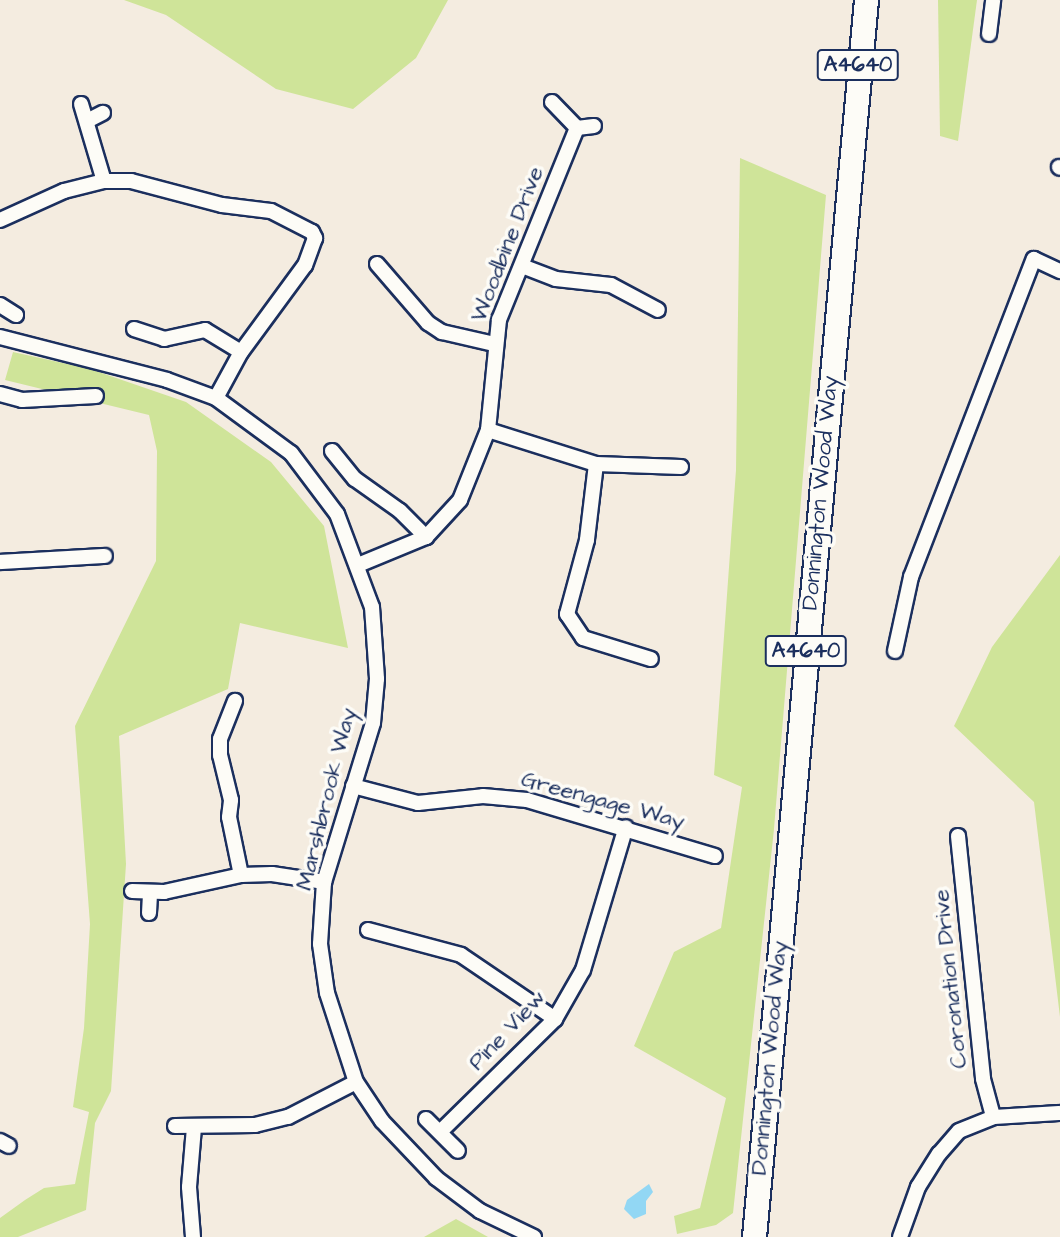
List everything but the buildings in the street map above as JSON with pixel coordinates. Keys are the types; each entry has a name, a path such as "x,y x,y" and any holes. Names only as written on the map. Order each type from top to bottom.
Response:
{"main road":[{"name":"Donnington Wood Way","path":"750,1234 866,0"}],"street":[{"path":"989,34 993,0"},
{"path":"552,102 577,128 594,126"},
{"path":"80,104 104,181"},
{"path":"87,121 103,113"},
{"name":"Woodbine Drive","path":"358,565 426,537 460,500 488,430 494,344 577,128"},
{"path":"0,220 64,191 104,181 131,180 222,205 271,211 312,232 315,238 304,265 241,352 216,398"},
{"path":"895,651 911,577 1034,259 1060,271"},
{"path":"377,264 428,324 451,335 494,344"},
{"path":"522,266 556,279 611,285 658,310"},
{"path":"0,305 16,315"},
{"path":"134,329 164,338 205,330 241,352"},
{"name":"Marshbrook Way","path":"1,341 167,380 216,398 291,453 337,514 372,607 377,679 373,723 324,881 320,944 327,993 356,1082 382,1121 436,1178 480,1211 534,1237"},
{"path":"0,394 22,400 96,396"},
{"path":"488,430 596,464 681,467"},
{"path":"332,451 355,479 400,511 426,537"},
{"path":"596,464 587,541 567,614 583,638 651,659"},
{"path":"0,562 105,556"},
{"path":"235,701 220,739 220,755 231,800 229,817 241,875"},
{"name":"Greengage Way","path":"353,786 418,803 507,797 625,827 715,856"},
{"name":"Pine View","path":"440,1132 555,1019 583,970 625,827"},
{"name":"Coronation Drive","path":"958,836 983,1079 993,1117"},
{"path":"132,891 150,893 241,875 272,874 324,881"},
{"path":"149,913 150,893"},
{"path":"368,930 461,955 555,1019"},
{"path":"174,1126 243,1127 288,1117 356,1082"},
{"path":"900,1237 918,1186 939,1154 959,1131 993,1117 1060,1113"},
{"path":"426,1119 458,1151"},
{"path":"193,1237 189,1186 194,1127"}],"green space":[{"path":"124,0 448,0 416,58 353,109 276,89 166,15"},
{"path":"938,0 977,0 958,141 940,136"},
{"path":"740,158 826,195 774,829 733,1213 716,1225 677,1234 674,1216 700,1208 726,1098 634,1046 674,952 721,928 742,787 714,775 736,470"},
{"path":"13,352 90,369 186,402 271,462 324,526 348,648 240,623 228,689 119,736 126,864 111,1091 95,1123 86,1210 18,1237 0,1237 0,1218 25,1200 44,1188 75,1184 89,1112 73,1107 84,1028 90,924 75,726 156,561 157,451 149,415 5,380"},
{"path":"1060,555 1060,1017 1034,802 954,726 992,647"},
{"path":"456,1219 488,1237 424,1237"}],"water":[{"path":"649,1184 653,1192 646,1201 646,1214 634,1219 624,1209 627,1200"}]}
